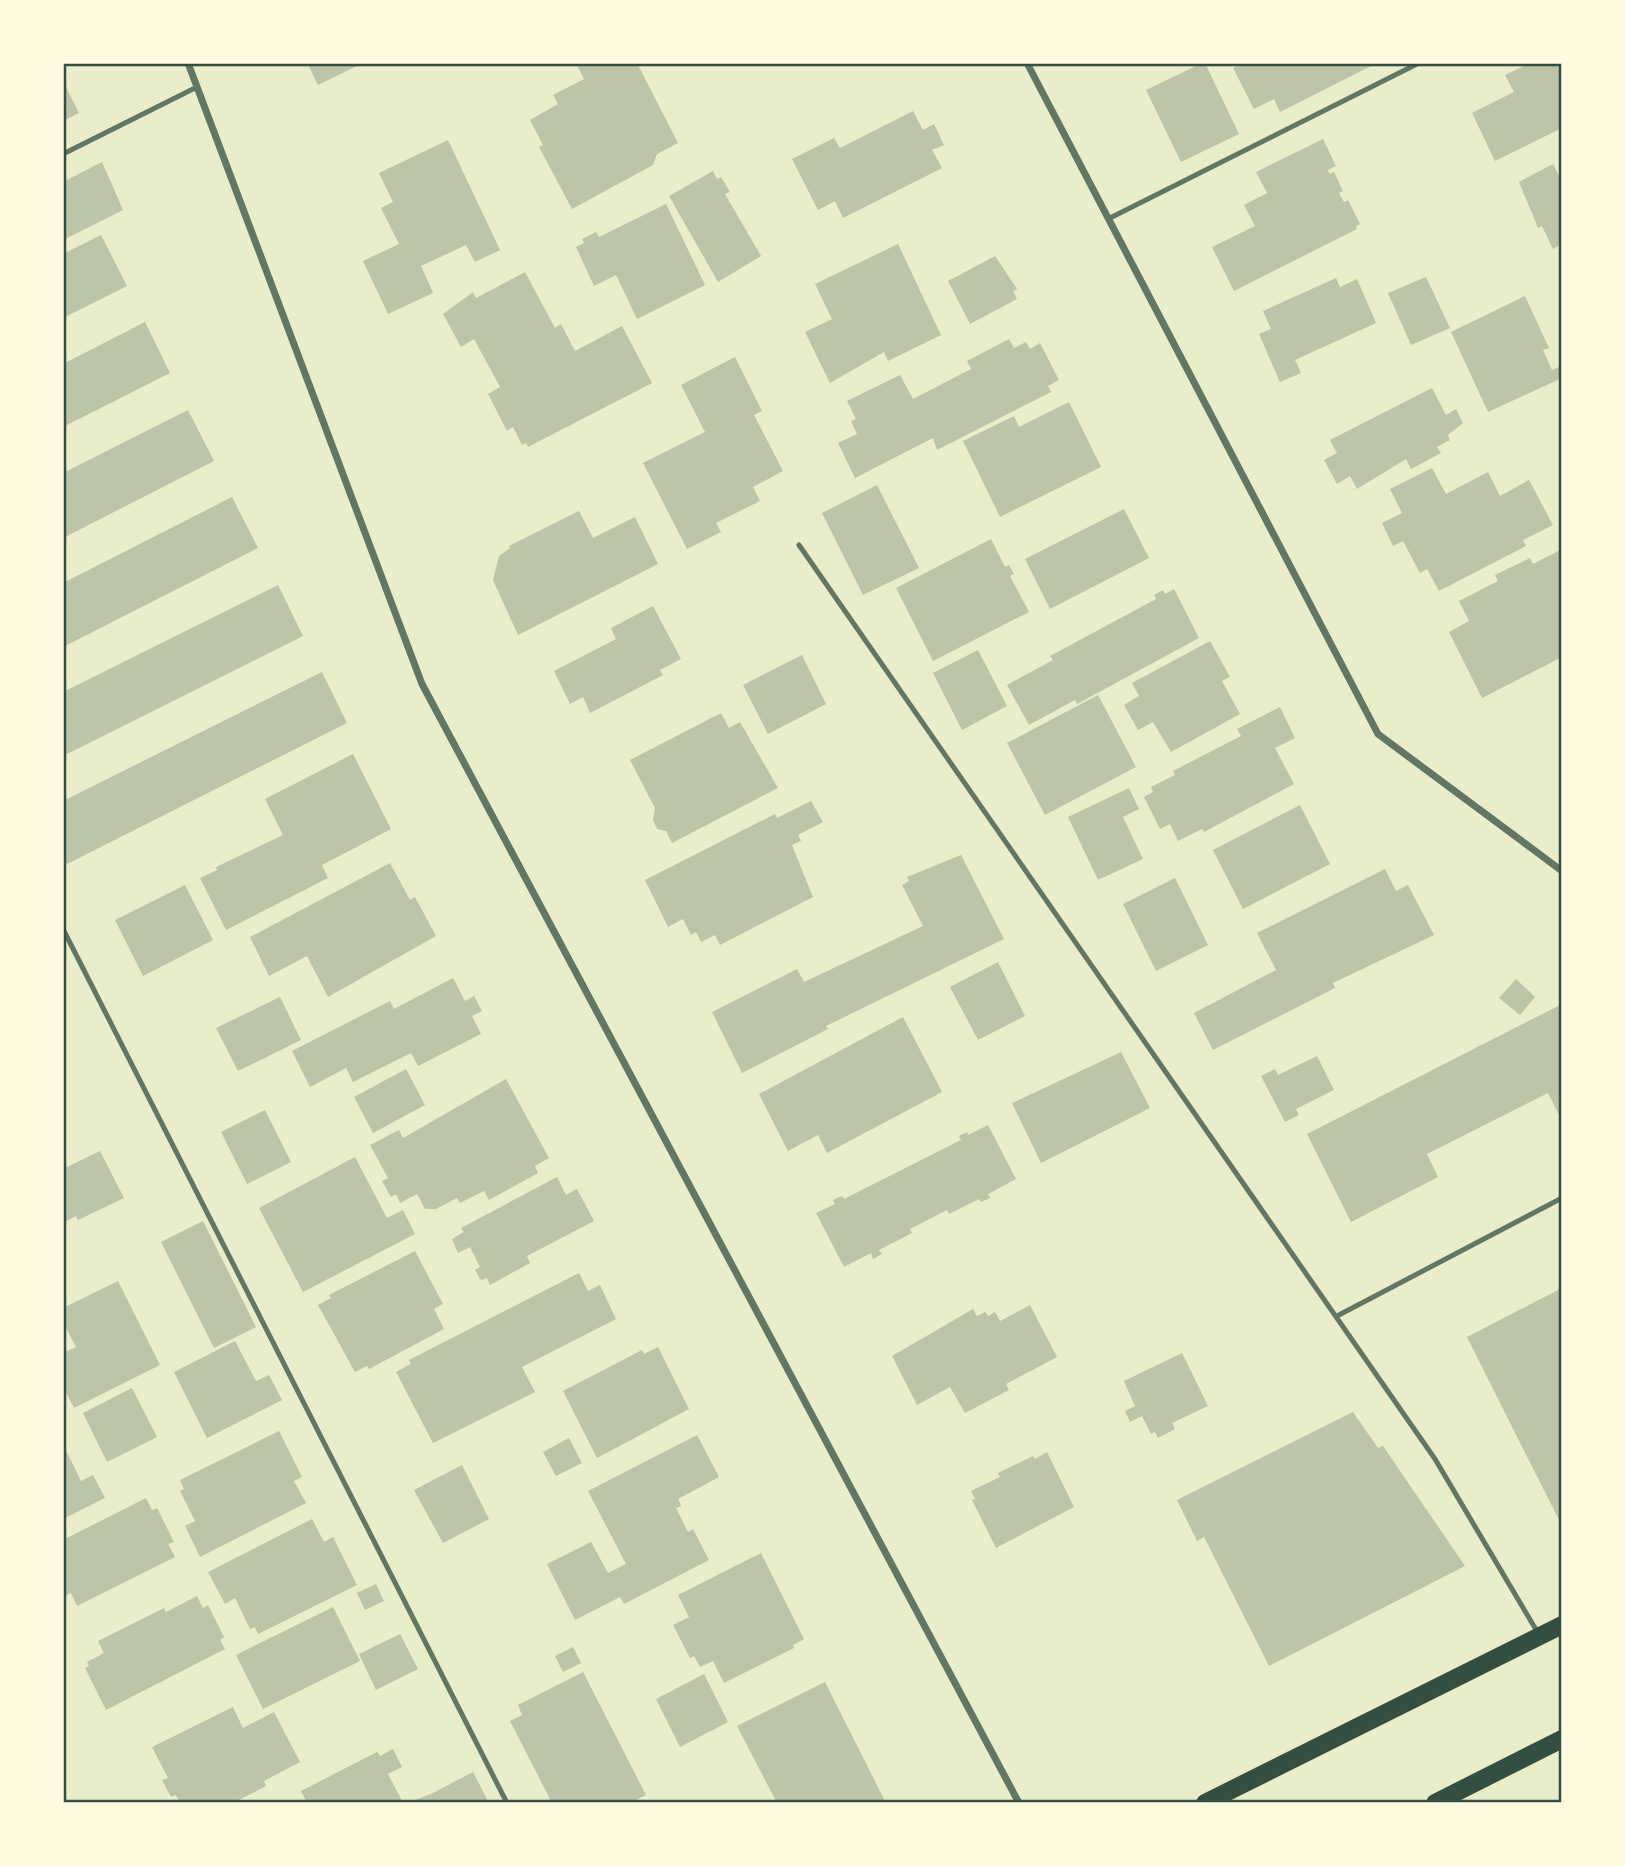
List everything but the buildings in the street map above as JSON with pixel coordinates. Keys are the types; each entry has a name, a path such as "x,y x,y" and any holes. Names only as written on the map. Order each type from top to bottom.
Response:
{"main road":[{"path":"1205,1803 1562,1625"},
{"path":"1435,1803 1562,1739"}],"street":[{"path":"188,63 422,684 1019,1803"},
{"path":"1027,63 1378,734 1562,872"}],"lane":[{"path":"1108,219 1419,63"},
{"path":"63,154 197,87"},
{"path":"799,545 1435,1459 1540,1636"},
{"path":"63,929 507,1803"},
{"path":"1337,1316 1562,1198"}]}
